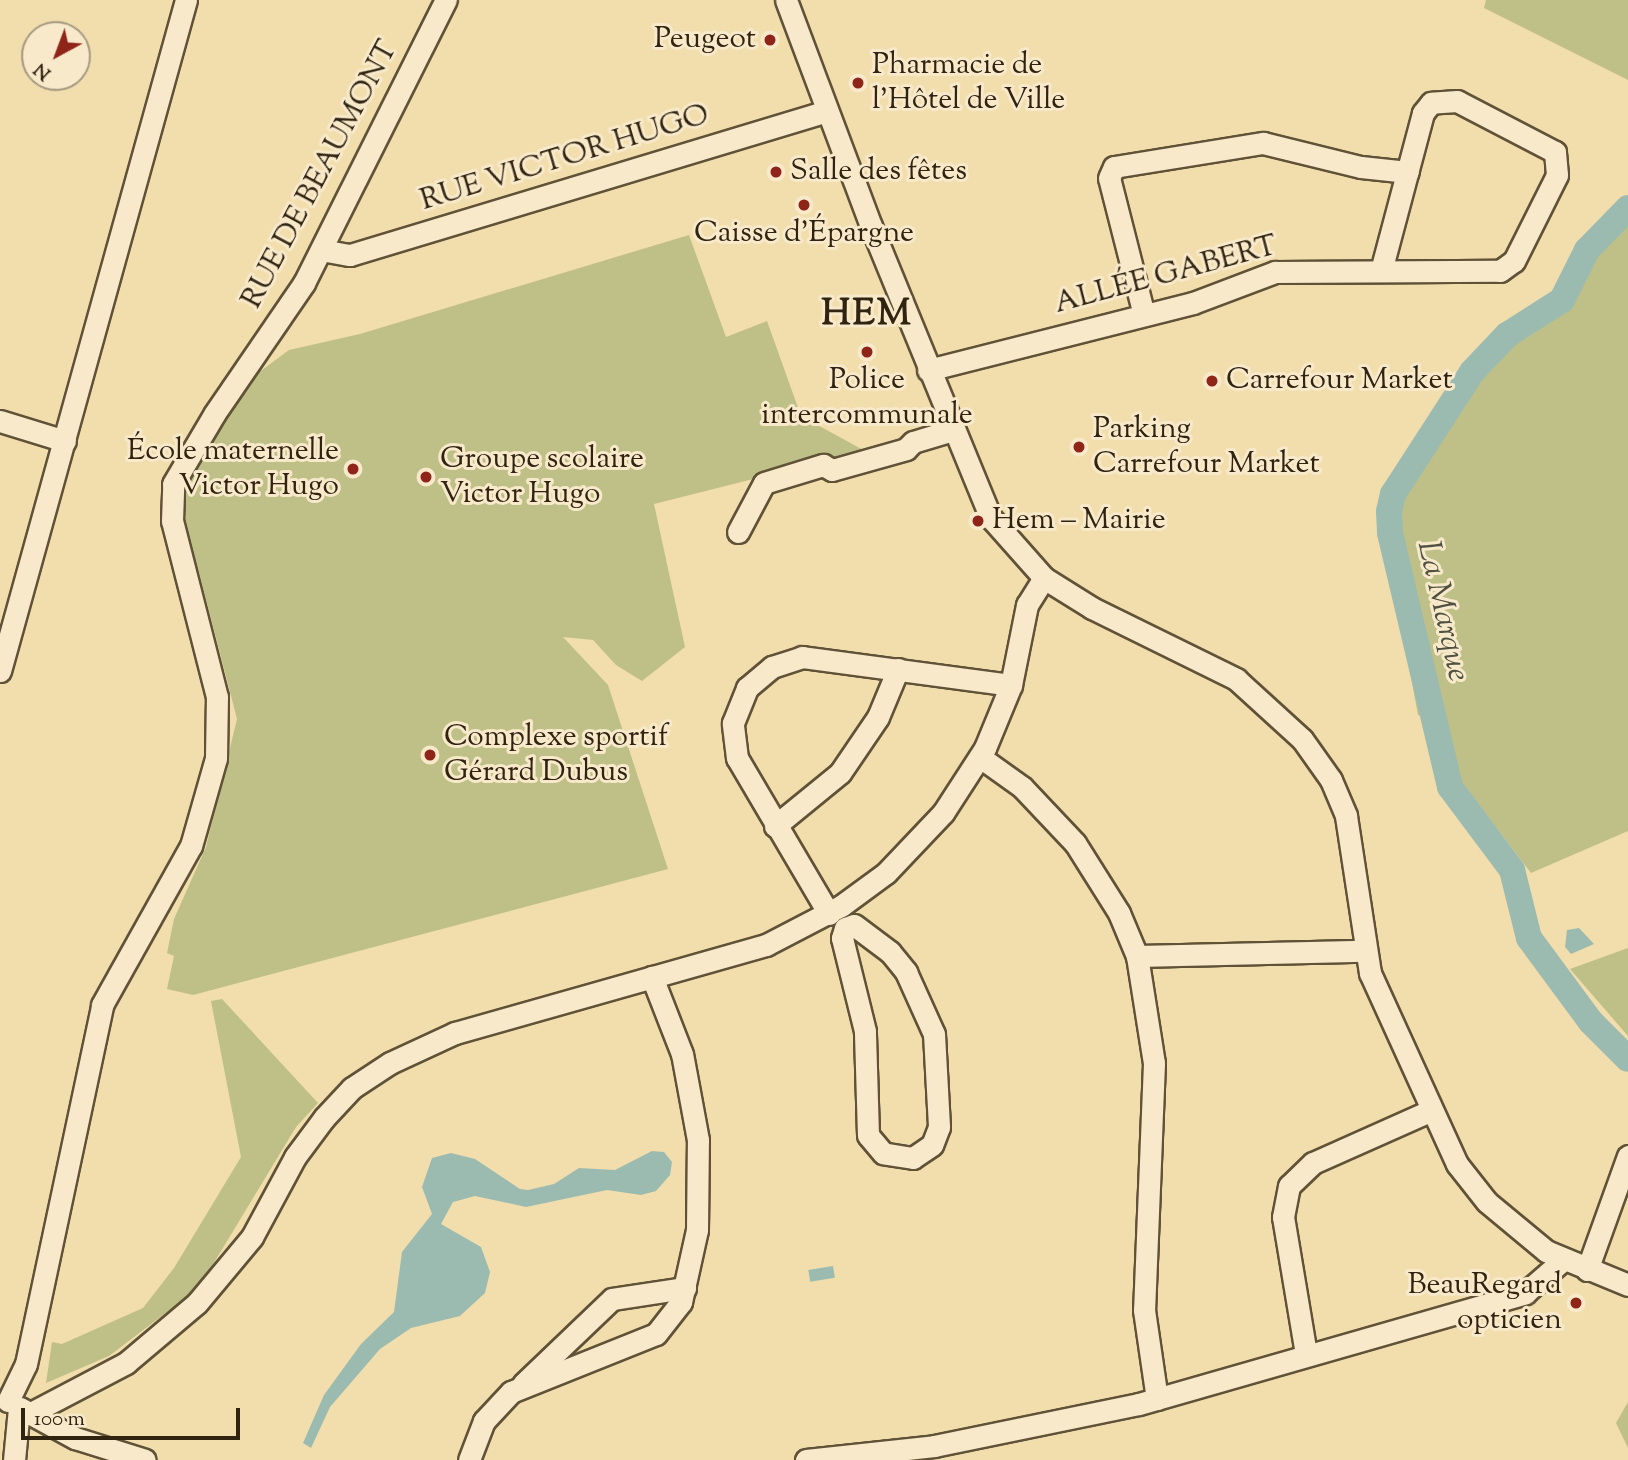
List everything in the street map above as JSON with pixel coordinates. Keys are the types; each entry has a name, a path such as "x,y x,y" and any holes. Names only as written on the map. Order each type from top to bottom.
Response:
{"street":[{"path":"0,671 168,75 186,0"},
{"path":"168,75 195,0"},
{"name":"RUE DE BEAUMONT","path":"15,1453 26,1364 102,1005 191,846 216,758 217,697 172,521 170,493 208,424 304,283 446,0"},
{"path":"786,0 928,370 990,518 1044,578 1092,608 1236,679 1302,739 1331,780 1346,816 1364,951 1430,1111 1477,1191 1527,1237 1563,1260 1628,1285"},
{"name":"ALLÉE GABERT","path":"928,370 1201,300 1275,272 1381,271 1505,268 1514,261 1560,165 1549,147 1445,98 1431,103 1423,113 1381,271"},
{"name":"RUE VICTOR HUGO","path":"321,250 350,255 827,111"},
{"path":"1144,315 1109,178 1114,167 1255,143 1408,172"},
{"path":"0,421 65,441"},
{"path":"738,532 764,483 823,466 832,470 906,449 912,442 953,430"},
{"path":"19,1408 126,1363 197,1303 252,1237 314,1130 343,1096 371,1075 441,1037 754,949 836,917 919,841 981,757 1011,685 1027,605 1044,578"},
{"path":"836,917 854,925 890,951 914,984 930,1020 938,1056 939,1126 932,1145 913,1158 883,1153 868,1135 867,1046 836,917 775,826 734,750 735,714 747,688 772,667 802,657 1011,685"},
{"path":"775,826 840,773 878,717 898,669"},
{"path":"981,757 1022,787 1075,843 1119,914 1138,956 1154,1063 1144,1299 1157,1399"},
{"path":"1138,956 1364,951"},
{"path":"519,1389 656,1334 674,1316 685,1288 698,1216 698,1140 682,1054 652,977"},
{"path":"1306,1354 1283,1217 1289,1186 1313,1163 1430,1111"},
{"path":"1587,1270 1628,1156"},
{"path":"806,1460 934,1446 1157,1399 1525,1293 1563,1260"},
{"path":"469,1460 484,1421 497,1404 519,1389 612,1299 685,1288"},
{"path":"19,1408 75,1438 145,1460"}],"green space":[{"path":"1486,0 1628,0 1628,80 1484,8"},
{"path":"1628,197 1628,831 1531,873 1461,781 1448,726 1418,715 1380,510 1405,458 1491,339 1558,294 1603,219"},
{"path":"689,235 726,337 767,321 801,416 865,451 654,504 685,647 642,681 616,665 593,640 563,637 608,685 668,869 193,995 167,989 174,956 167,953 174,919 206,847 237,719 199,572 175,508 189,470 250,379 289,350 360,334"},
{"path":"1628,948 1628,1036 1570,969"},
{"path":"222,999 318,1103 296,1127 212,1266 184,1299 109,1356 46,1383 52,1342 62,1344 143,1308 174,1268 241,1157 211,1001"},
{"path":"1628,1402 1628,1448 1616,1423"}],"water":[{"path":"1579,928 1594,944 1571,954 1565,947 1567,930"},
{"path":"652,1151 664,1152 672,1162 670,1175 656,1191 641,1195 607,1190 526,1207 475,1196 453,1202 441,1224 481,1247 490,1272 485,1293 460,1316 411,1328 380,1349 330,1407 311,1448 303,1443 324,1395 361,1344 394,1312 402,1252 432,1214 422,1187 432,1158 451,1153 475,1159 520,1189 528,1190 554,1184 579,1168 615,1170"},
{"path":"833,1266 835,1278 810,1282 808,1270"}],"waterway":[{"name":"La Marque","path":"1628,208 1587,250 1562,300 1507,335 1472,372 1393,494 1389,512 1390,533 1450,787 1512,870 1529,938 1591,1022 1628,1059"}],"place":[{"name":"Peugeot","path":"770,40"},
{"name":"Pharmacie de l'Hôtel de Ville","path":"858,83"},
{"name":"Salle des fêtes","path":"776,172"},
{"name":"Caisse d'Épargne","path":"804,205"},
{"name":"Police intercommunale","path":"867,352"},
{"name":"Carrefour Market","path":"1212,381"},
{"name":"Parking Carrefour Market","path":"1079,447"},
{"name":"École maternelle Victor Hugo","path":"353,469"},
{"name":"Groupe scolaire Victor Hugo","path":"426,477"},
{"name":"Hem – Mairie","path":"978,521"},
{"name":"Complexe sportif Gérard Dubus","path":"430,755"},
{"name":"BeauRegard opticien","path":"1576,1303"}],"district":[{"name":"HEM","path":"867,315"}]}
